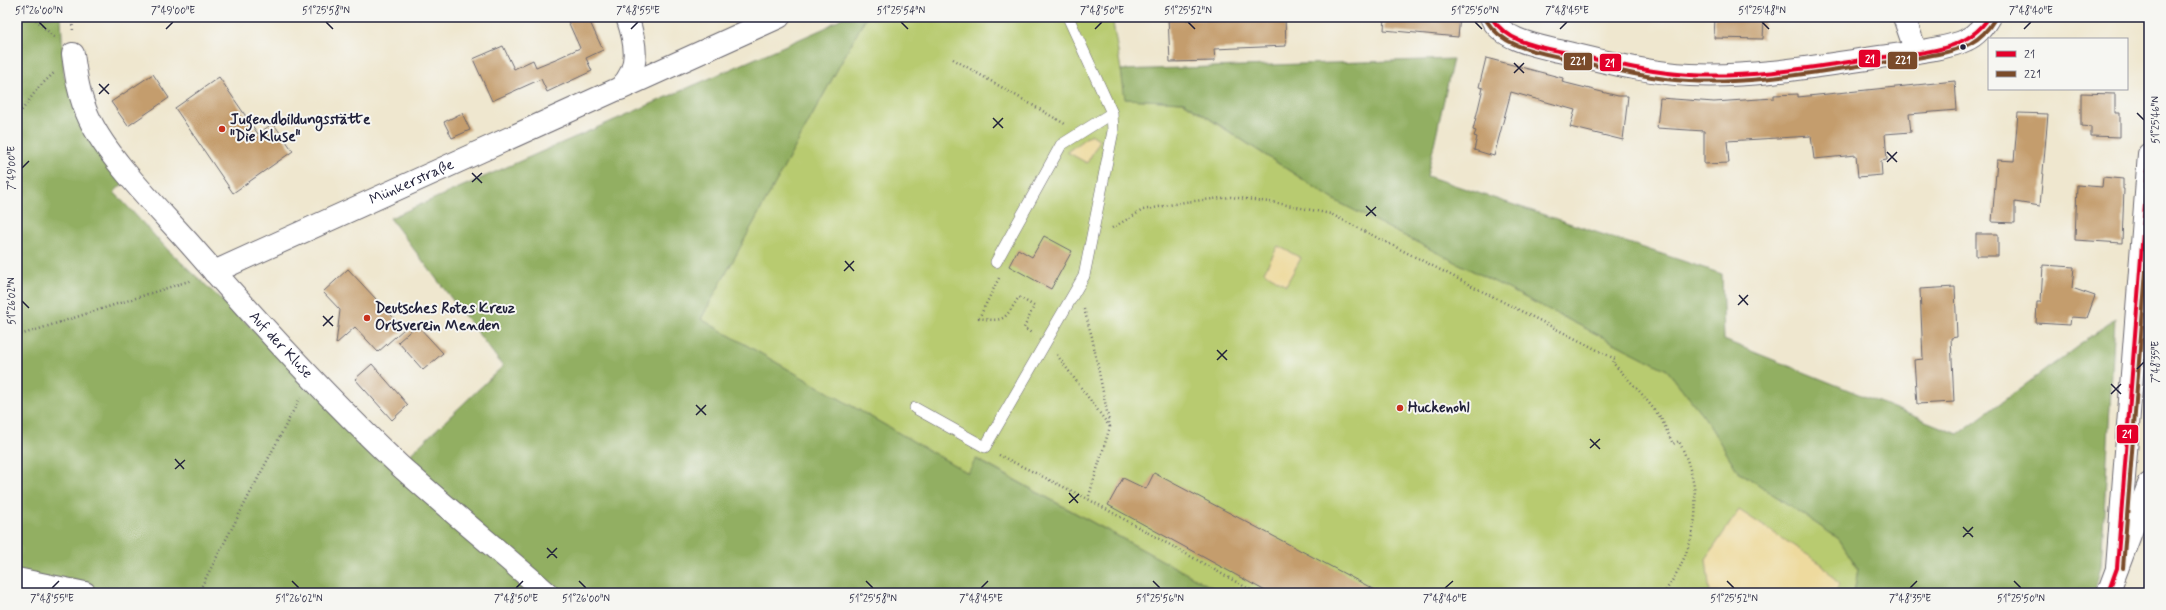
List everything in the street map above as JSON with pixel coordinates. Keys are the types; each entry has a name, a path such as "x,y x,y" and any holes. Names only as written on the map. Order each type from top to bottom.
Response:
{"street":[{"path":"615,91 628,80 633,71 635,58 627,17"},
{"name":"Münkerstraße","path":"214,272 779,17"},
{"path":"1904,17 1916,52"},
{"path":"1494,21 1503,32 1549,48 1620,66 1690,75 1724,75 1780,70 1916,52 1964,41 1976,34 1989,17"},
{"name":"Auf der Kluse","path":"73,54 79,93 89,119 111,153 214,272 310,377 400,465 546,593"},
{"path":"2117,568 2149,154"},
{"path":"2108,593 2149,484"},
{"path":"17,579 85,593"}],"lane":[{"path":"914,408 985,447 1084,276 1113,131 1112,113 1068,17"},
{"path":"996,262 1062,145 1112,113"}],"path":[{"path":"17,117 38,88 73,54 33,17"},
{"path":"953,59 1066,124 1056,143 1062,145"},
{"path":"1090,242 1119,223 1143,210 1185,202 1231,198 1277,203 1331,214 1615,359 1613,363 1641,393 1660,418 1673,444 1679,441 1690,462 1697,492 1689,549 1677,575 1664,593"},
{"path":"1328,218 1331,214"},
{"path":"996,262 999,278 979,318 995,321 1005,317 1019,297 1034,306 1024,328 1046,341 1110,426"},
{"path":"17,336 214,272"},
{"path":"1084,276 1083,306 1092,337 1110,426 1088,498"},
{"path":"198,593 310,377"},
{"path":"985,447 1088,498 1256,593"}],"green space":[{"path":"17,17 61,17 64,75 83,123 125,182 114,192 168,250 399,465 503,366 390,218 825,28 843,17 866,17 701,319 968,473 976,459 1222,593 17,593"},
{"path":"866,17 1112,17 1126,99 1183,102 1336,201 1667,370 1705,418 1737,470 1839,539 1858,569 1854,593 1222,593 977,459 968,473 701,319"},
{"path":"1453,59 1427,176 1722,274 1724,340 1958,434 2115,319 2101,566 2094,593 1854,593 1858,569 1839,539 1737,470 1705,418 1667,370 1336,201 1184,102 1125,99 1121,70"}],"sand":[{"path":"1091,134 1100,140 1087,163 1067,152"},
{"path":"1278,246 1301,258 1286,285 1264,272"},
{"path":"1739,510 1823,565 1839,585 1835,593 1710,593 1706,559"}],"building":[{"path":"566,17 584,17 586,20 589,20 603,50 586,58 592,71 547,92 541,79 492,101 473,59 503,46 514,69 533,60 536,67 558,58 580,48"},
{"path":"1168,17 1186,17 1186,20 1285,17 1286,46 1214,49 1215,61 1170,62"},
{"path":"1385,17 1460,17 1458,37 1384,30"},
{"path":"1715,17 1764,17 1763,39 1714,38"},
{"path":"1486,58 1563,78 1562,82 1618,96 1628,96 1623,140 1570,127 1575,110 1511,92 1494,156 1474,150 1477,137 1474,136 1476,131 1473,130 1483,88 1479,87"},
{"path":"153,74 169,98 128,126 111,102"},
{"name":"Jugendbildungsstätte \"Die Kluse\"","path":"219,77 258,134 273,123 293,151 233,193 175,108"},
{"path":"1955,81 1957,110 1909,114 1911,132 1885,134 1887,160 1881,161 1882,175 1858,177 1856,155 1814,159 1811,136 1727,141 1729,163 1704,164 1704,131 1657,128 1660,98 1714,102 1774,98 1774,95 1798,94 1798,97"},
{"path":"2081,93 2115,94 2115,113 2120,113 2120,137 2091,136 2091,127 2081,126"},
{"path":"462,113 470,130 452,138 444,122"},
{"path":"2018,113 2048,114 2040,206 2015,202 2015,223 1992,222 1997,160 2014,161"},
{"path":"2103,177 2123,179 2122,243 2075,240 2077,185 2102,187"},
{"path":"1976,234 1998,234 1998,256 1976,256"},
{"path":"1044,236 1072,251 1051,289 1009,266 1018,249 1032,257"},
{"path":"2043,265 2074,267 2072,288 2095,296 2087,318 2071,317 2070,325 2036,323 2037,302 2041,302"},
{"name":"Deutsches Rotes Kreuz Ortsverein Menden","path":"348,269 404,329 378,352 355,327 336,344 340,310 323,292"},
{"path":"1955,287 1957,337 1951,338 1954,402 1917,404 1914,360 1923,359 1920,289"},
{"path":"417,325 443,353 423,370 398,342"},
{"path":"372,364 408,405 392,420 355,379"},
{"path":"1154,473 1381,593 1269,593 1108,505 1123,478 1146,489"}],"transit line":[{"name":"21","path":"1491,17 1506,33 1536,46 1644,70 1675,74 1712,76 1779,72 1934,50 1951,46 1966,39 1979,30 1989,17"},
{"name":"221","path":"1486,20 1502,37 1512,43 1533,51 1643,76 1674,80 1710,82 1791,76 1938,54 1963,47 1977,39 1989,28 1994,20"},
{"name":"21","path":"2108,593 2117,568 2149,154"},
{"name":"221","path":"2123,568 2149,232"}],"place":[{"name":"Jugendbildungsstätte \"Die Kluse\"","path":"222,129"},
{"name":"Deutsches Rotes Kreuz Ortsverein Menden","path":"367,318"},
{"name":"Huckenohl","path":"1400,408"}]}
